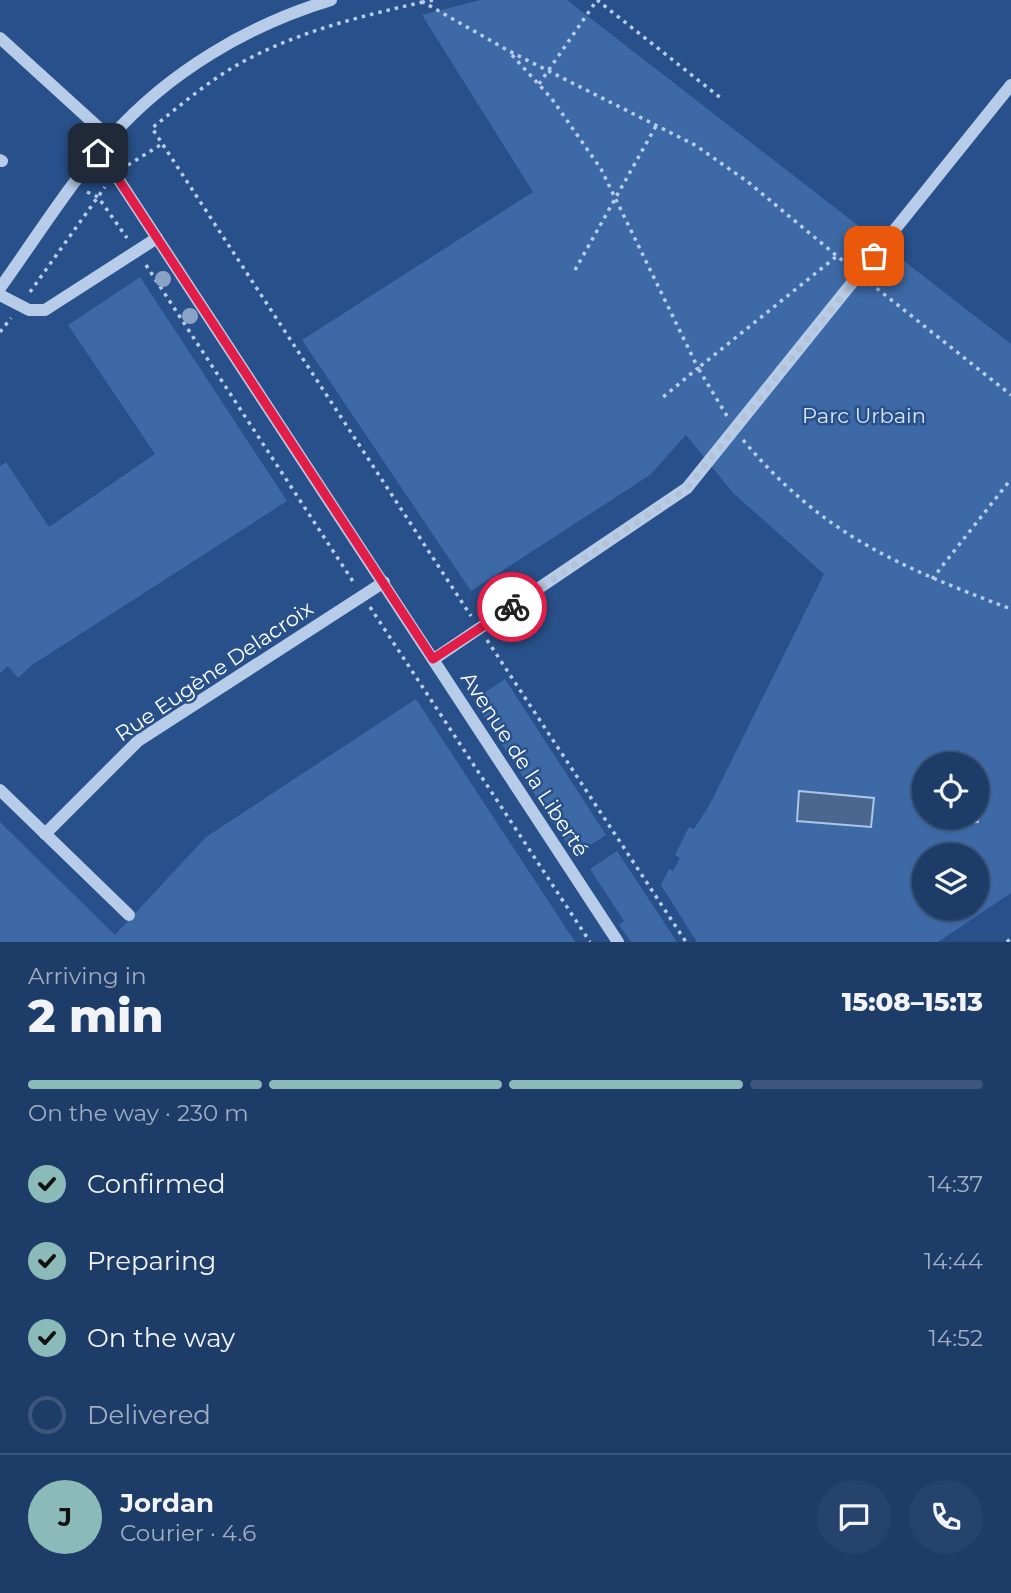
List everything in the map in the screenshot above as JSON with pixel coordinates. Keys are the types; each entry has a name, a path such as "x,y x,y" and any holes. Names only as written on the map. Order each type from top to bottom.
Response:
{"street":[{"path":"0,288 110,138 169,83 222,47 267,23 331,0"},
{"path":"0,38 110,138"},
{"path":"433,659 671,501 693,482 1011,85"},
{"name":"Avenue de la Liberté","path":"98,153 115,174 384,582 618,942"},
{"path":"0,295 29,310 45,310 157,238"},
{"name":"Rue Eugène Delacroix","path":"45,834 138,741 384,582"},
{"path":"0,790 129,915"}],"path":[{"path":"433,0 332,24 246,60 194,94 152,128 686,942"},
{"path":"539,84 597,0 722,99"},
{"path":"423,2 509,51 695,145 728,167 1011,395"},
{"path":"509,51 539,84 587,146 617,196 698,368 734,430 780,483 815,512 851,536 932,579 1011,609"},
{"path":"575,270 656,126"},
{"path":"0,332 115,174 162,144"},
{"path":"74,186 98,197 136,251 590,942"},
{"path":"662,398 837,256"},
{"path":"932,579 1011,480"},
{"path":"1007,942 1011,937"}],"green space":[{"name":"Parc Urbain","path":"480,0 567,0 1011,344 1011,893 989,908 989,843 912,843 912,920 971,920 938,942 697,942 661,885 669,869 673,871 680,858 675,855 689,827 694,829 710,804 824,574 733,493 686,435 650,475 471,591 302,340 533,192 422,15"},
{"path":"140,277 287,501 32,665 18,678 8,666 0,673 0,466 6,462 49,527 155,454 68,325"},
{"path":"505,679 606,835 574,855 473,700"},
{"path":"416,699 575,942 0,942 0,822 115,935 206,837"},
{"path":"617,851 677,942 631,942 619,925 624,921 590,869"}],"shaded area":[{"path":"799,791 874,798 871,827 797,821"}],"way so far":[{"path":"512,607 687,488 874,256"}],"route":[{"path":"98,153 115,174 433,659 512,607"}]}
